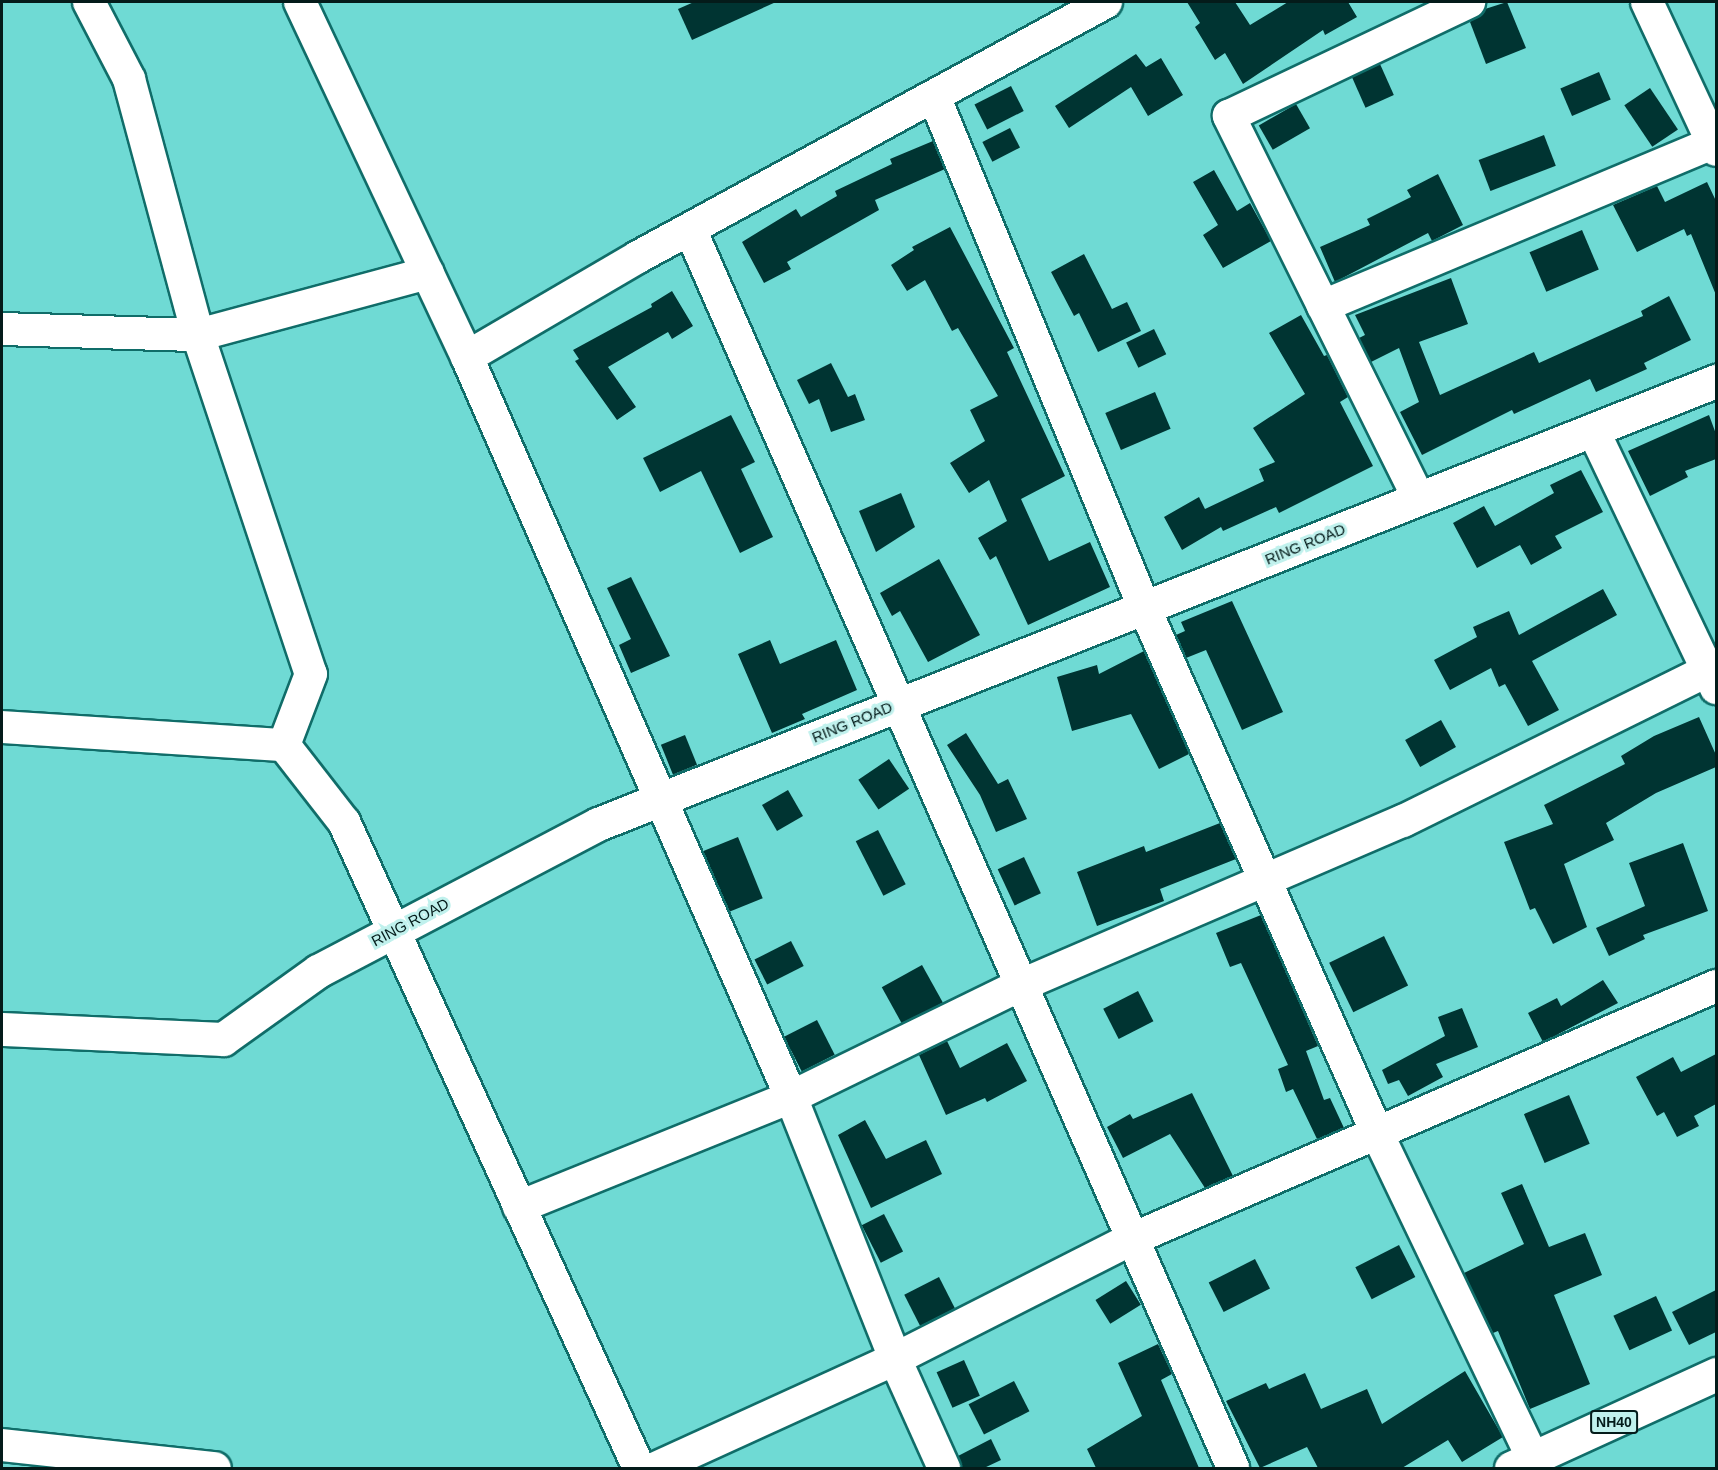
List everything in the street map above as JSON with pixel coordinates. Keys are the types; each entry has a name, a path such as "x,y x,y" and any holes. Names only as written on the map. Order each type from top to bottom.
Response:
{"main road":[{"name":"RING ROAD","path":"2,1029 223,1039 318,971 598,824 1716,381"},
{"name":"NH40","path":"1522,1464 1716,1374"}],"street":[{"path":"88,2 129,79 198,335 311,674 284,745"},
{"path":"300,2 467,357 658,800 790,1097 895,1359 944,1468"},
{"path":"467,357 690,229 1106,2"},
{"path":"1419,499 1229,116 1469,2"},
{"path":"1323,306 1715,145 1647,2"},
{"path":"934,96 1144,607 1522,1464"},
{"path":"690,229 1130,1240 1233,1468"},
{"path":"2,329 198,335 428,273"},
{"path":"519,1207 790,1097 1019,986 1403,821 1714,675 1593,430"},
{"path":"2,727 284,745 344,822 392,932 639,1468"},
{"path":"656,1468 895,1359 1130,1240 1716,986"},
{"path":"2,1445 155,1465 215,1468"}],"building":[{"path":"694,2 776,2 692,40 678,9"},
{"path":"1187,2 1235,2 1250,25 1288,2 1348,2 1357,17 1325,35 1323,30 1243,84 1225,53 1215,60 1195,27 1200,23"},
{"path":"1507,2 1526,48 1486,64 1470,22 1485,9"},
{"path":"1136,54 1146,67 1161,58 1183,95 1148,116 1131,87 1069,128 1055,106"},
{"path":"1380,64 1394,95 1366,108 1352,77"},
{"path":"1599,72 1611,100 1572,116 1560,88"},
{"path":"1011,86 1024,111 987,130 974,105"},
{"path":"1650,88 1678,129 1652,147 1624,105"},
{"path":"1296,104 1310,128 1273,150 1259,126"},
{"path":"1010,128 1020,148 992,162 982,142"},
{"path":"1544,135 1556,166 1490,191 1479,160"},
{"path":"933,141 945,169 875,200 879,210 787,262 791,269 764,283 742,242 796,209 801,217 837,196 835,191 892,164 890,159"},
{"path":"1214,170 1237,211 1250,203 1271,241 1223,268 1203,235 1218,225 1193,182"},
{"path":"1438,174 1463,225 1432,241 1428,233 1335,282 1320,247 1370,225 1367,219 1411,197 1407,190"},
{"path":"1707,182 1716,201 1716,295 1691,234 1687,236 1684,229 1637,252 1613,205 1657,186 1665,202"},
{"path":"950,227 1014,348 1007,352 1065,476 1021,499 1049,561 1090,542 1110,587 1028,625 996,556 990,560 978,538 1007,521 989,480 969,493 950,463 985,441 970,410 998,396 958,328 952,331 925,280 907,291 891,265 914,250 912,247"},
{"path":"1582,230 1599,270 1546,292 1530,252"},
{"path":"1084,254 1112,309 1127,302 1141,331 1098,352 1079,313 1074,316 1051,272"},
{"path":"1451,278 1468,324 1419,342 1440,395 1534,352 1539,363 1643,316 1641,311 1669,296 1691,340 1644,363 1647,369 1596,392 1590,379 1514,414 1512,410 1422,455 1400,412 1419,402 1399,348 1371,362 1359,338 1365,335 1355,315"},
{"path":"672,291 693,326 672,339 668,332 608,367 636,407 617,420 575,361 579,359 573,350 652,307 651,304"},
{"path":"1301,315 1324,356 1327,355 1348,397 1340,402 1373,466 1279,513 1276,507 1223,531 1221,527 1182,550 1164,517 1199,497 1205,509 1264,481 1259,469 1275,462 1253,428 1305,394 1269,333"},
{"path":"1154,329 1166,354 1138,368 1126,343"},
{"path":"831,363 848,397 855,394 865,420 831,432 819,399 809,404 797,380"},
{"path":"1155,392 1171,429 1121,450 1105,413"},
{"path":"731,415 755,462 741,469 773,537 740,553 701,471 660,492 643,458"},
{"path":"1709,415 1716,434 1716,459 1685,471 1688,477 1650,496 1628,451"},
{"path":"1581,470 1603,512 1555,536 1562,548 1531,565 1520,545 1477,568 1453,523 1484,506 1495,526 1554,493 1550,485"},
{"path":"901,493 915,527 876,552 859,511"},
{"path":"939,559 980,635 928,662 900,611 892,616 880,593"},
{"path":"631,577 670,656 631,673 619,645 631,639 607,588"},
{"path":"1603,589 1617,615 1532,661 1559,710 1528,726 1505,684 1499,687 1491,668 1450,690 1434,660 1477,637 1473,627 1509,611 1519,635"},
{"path":"1232,601 1283,712 1242,730 1206,650 1186,658 1176,635 1185,631 1181,622"},
{"path":"770,640 780,664 836,640 857,690 802,714 805,719 772,733 738,654"},
{"path":"1144,651 1189,754 1159,769 1131,714 1072,731 1057,677 1097,665 1099,674"},
{"path":"1699,717 1716,755 1716,767 1656,793 1606,823 1614,840 1564,864 1587,927 1553,944 1535,908 1530,910 1504,842 1553,824 1544,805 1625,764 1621,756 1654,736"},
{"path":"1441,720 1456,747 1420,767 1405,740"},
{"path":"966,733 998,784 1008,779 1027,819 996,832 980,795 947,745"},
{"path":"685,735 697,765 673,774 661,745"},
{"path":"889,759 909,789 878,810 858,780"},
{"path":"788,790 803,816 777,831 762,805"},
{"path":"1220,823 1236,859 1160,889 1164,901 1097,926 1077,872 1144,846 1146,852"},
{"path":"878,830 906,884 883,896 856,841"},
{"path":"738,837 763,898 727,912 703,851"},
{"path":"1683,843 1708,911 1643,935 1645,939 1609,956 1596,928 1645,906 1629,863"},
{"path":"1024,857 1041,893 1015,906 998,869"},
{"path":"1261,915 1318,1046 1306,1051 1324,1100 1330,1098 1344,1128 1317,1139 1293,1089 1286,1092 1278,1069 1288,1065 1241,963 1230,967 1216,933"},
{"path":"1384,936 1408,985 1353,1012 1329,963"},
{"path":"791,941 804,966 767,985 754,960"},
{"path":"922,965 943,1003 903,1025 882,987"},
{"path":"1603,980 1618,1003 1543,1042 1528,1013 1557,998 1561,1006"},
{"path":"1138,991 1153,1021 1119,1039 1103,1009"},
{"path":"1462,1008 1478,1047 1436,1064 1443,1077 1408,1096 1399,1080 1388,1084 1382,1070 1445,1036 1438,1017"},
{"path":"817,1020 835,1055 802,1072 784,1037"},
{"path":"947,1041 960,1068 1007,1043 1027,1081 987,1102 985,1098 946,1115 919,1055"},
{"path":"1716,1054 1716,1104 1694,1116 1699,1126 1677,1137 1664,1112 1657,1116 1636,1077 1673,1057 1681,1072"},
{"path":"1192,1093 1233,1176 1205,1188 1170,1134 1123,1158 1107,1127 1130,1114 1133,1119"},
{"path":"1569,1095 1590,1144 1545,1163 1524,1114"},
{"path":"865,1120 886,1159 926,1140 942,1174 871,1208 838,1135"},
{"path":"1522,1184 1549,1247 1585,1233 1602,1275 1554,1295 1590,1384 1530,1409 1498,1331 1493,1333 1464,1273 1524,1244 1501,1193"},
{"path":"884,1214 903,1251 881,1263 862,1225"},
{"path":"1399,1245 1415,1277 1372,1299 1355,1267"},
{"path":"1255,1259 1270,1288 1224,1312 1209,1283"},
{"path":"939,1277 955,1308 920,1326 904,1295"},
{"path":"1126,1281 1141,1305 1110,1324 1095,1300"},
{"path":"1716,1290 1716,1332 1689,1345 1672,1312"},
{"path":"1656,1296 1672,1330 1629,1350 1613,1316"},
{"path":"1158,1344 1172,1374 1161,1380 1199,1468 1096,1468 1087,1449 1142,1416 1118,1363"},
{"path":"964,1360 980,1396 952,1408 937,1372"},
{"path":"1465,1371 1503,1437 1462,1462 1448,1440 1402,1468 1318,1468 1307,1447 1260,1468 1226,1401 1266,1383 1269,1389 1305,1373 1321,1409 1367,1389 1382,1424"},
{"path":"1014,1381 1029,1411 984,1434 969,1404"},
{"path":"991,1439 1001,1460 984,1468 962,1468 958,1456"}]}
